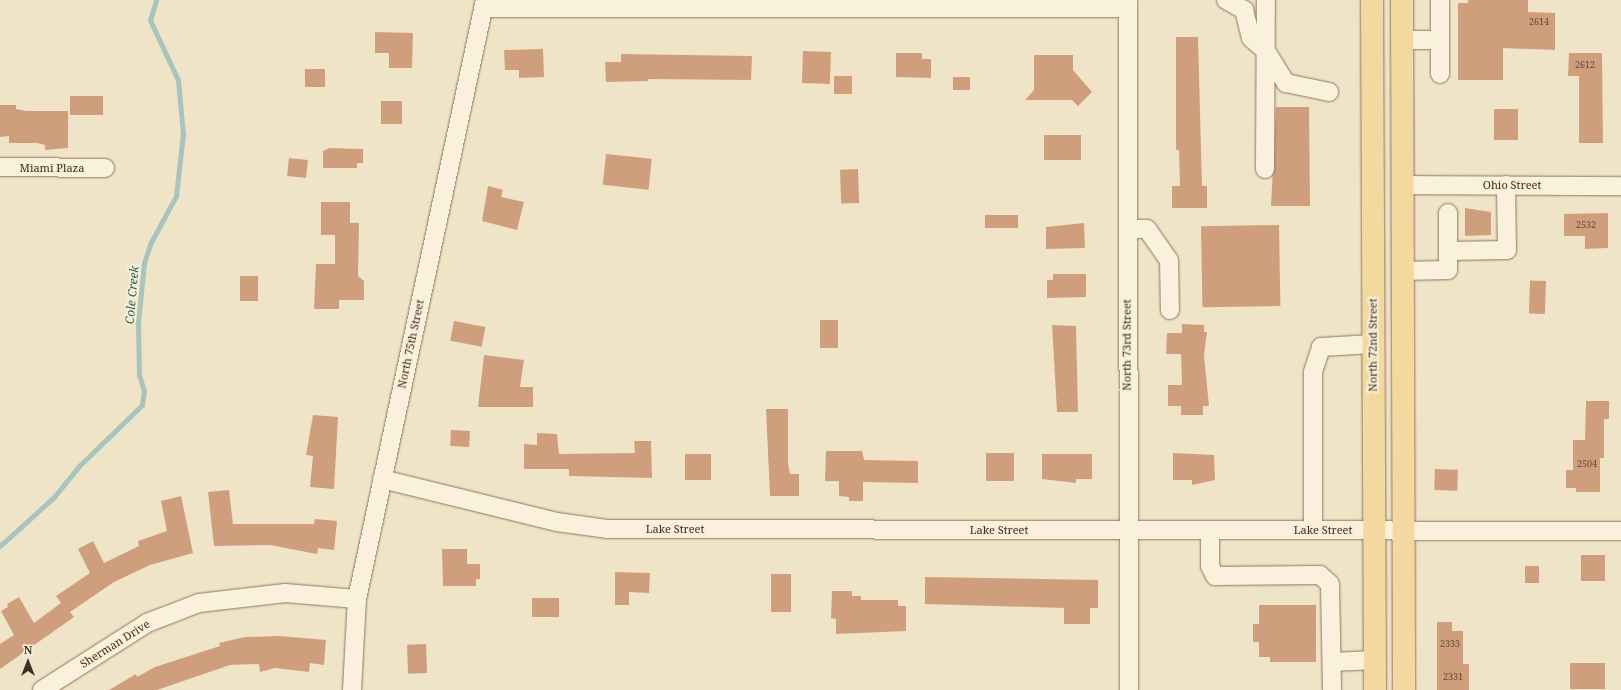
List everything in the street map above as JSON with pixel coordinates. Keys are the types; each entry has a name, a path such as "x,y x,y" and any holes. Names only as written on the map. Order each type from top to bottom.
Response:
{"main road":[{"name":"North 72nd Street","path":"1372,0 1375,690"},
{"path":"1402,0 1404,690"}],"street":[{"path":"1226,0 1244,10 1251,38 1266,51 1286,83 1329,92"},
{"path":"1265,168 1266,0"},
{"path":"1440,0 1440,74"},
{"path":"484,4 1128,4"},
{"name":"North 75th Street","path":"352,690 357,599 484,4"},
{"name":"North 73rd Street","path":"1128,4 1127,531 1130,690"},
{"path":"1402,40 1440,40"},
{"name":"Miami Plaza","path":"0,168 105,168"},
{"name":"Ohio Street","path":"1402,185 1621,186"},
{"path":"1448,251 1507,250 1506,185"},
{"path":"1402,271 1448,270 1448,213"},
{"path":"1128,229 1148,229 1169,260 1170,310"},
{"path":"1313,530 1314,372 1321,347 1373,344"},
{"name":"Lake Street","path":"382,480 557,522 607,529 1621,531"},
{"path":"1210,531 1210,566 1215,576 1320,575 1330,584 1332,690"},
{"name":"Sherman Drive","path":"42,690 147,623 198,603 285,592 357,599"},
{"path":"1332,662 1375,660"}],"building":[{"path":"1468,0 1528,0 1528,12 1555,13 1555,50 1503,48 1503,80 1458,80 1458,3 1468,3"},
{"path":"375,32 413,33 412,68 389,68 389,53 375,53"},
{"path":"1176,37 1198,37 1202,186 1207,186 1207,208 1172,208 1172,186 1180,186 1179,150 1176,150"},
{"path":"543,49 544,77 519,78 519,70 505,70 504,50"},
{"path":"803,51 831,52 830,84 802,83"},
{"path":"896,53 922,53 922,59 931,59 931,78 896,77"},
{"path":"1569,53 1602,53 1603,143 1579,143 1579,76 1568,76"},
{"path":"621,54 752,56 751,80 648,79 648,81 606,82 605,62 621,62"},
{"path":"1034,55 1073,55 1073,70 1092,92 1078,106 1072,100 1025,100 1034,90"},
{"path":"305,69 325,69 325,87 305,87"},
{"path":"834,76 852,76 852,94 834,94"},
{"path":"953,77 970,77 970,90 953,90"},
{"path":"70,96 103,96 103,115 70,115"},
{"path":"381,101 402,101 402,124 381,124"},
{"path":"0,105 16,105 16,109 26,111 68,111 68,148 45,150 45,145 37,143 9,143 9,136 0,137"},
{"path":"1276,107 1309,107 1310,206 1271,206"},
{"path":"1494,109 1518,109 1518,140 1494,140"},
{"path":"1044,135 1081,135 1081,160 1044,160"},
{"path":"329,148 363,149 363,163 357,163 357,168 323,168 323,151"},
{"path":"606,154 652,159 649,190 603,185"},
{"path":"289,158 308,160 306,178 287,176"},
{"path":"858,169 859,203 841,204 840,170"},
{"path":"488,186 503,190 501,197 524,202 517,230 482,221"},
{"path":"321,202 350,202 350,223 359,223 358,276 364,281 364,300 339,300 339,309 314,309 316,264 335,264 335,235 321,235"},
{"path":"1465,208 1491,212 1491,235 1465,236"},
{"path":"1608,213 1608,248 1585,249 1585,236 1564,236 1564,214"},
{"path":"985,215 1018,215 1018,228 985,228"},
{"path":"1084,223 1085,248 1046,249 1046,227"},
{"path":"1279,225 1280,306 1202,307 1201,226"},
{"path":"1053,274 1086,274 1086,297 1047,298 1047,280 1053,280"},
{"path":"240,276 258,276 258,301 240,301"},
{"path":"1530,280 1546,281 1545,314 1529,313"},
{"path":"820,320 838,320 838,348 820,348"},
{"path":"454,321 485,327 482,347 450,341"},
{"path":"1182,324 1204,325 1204,332 1207,332 1204,355 1209,406 1203,406 1203,415 1181,415 1181,406 1168,406 1168,385 1182,385 1181,354 1166,354 1167,333 1182,333"},
{"path":"1052,325 1076,326 1078,412 1057,412"},
{"path":"484,355 524,360 520,387 533,387 533,407 478,407"},
{"path":"1586,401 1609,401 1609,419 1604,419 1604,458 1600,458 1600,492 1576,492 1576,488 1566,488 1566,470 1573,470 1573,440 1585,440"},
{"path":"766,409 788,409 788,463 790,474 799,474 799,496 770,496"},
{"path":"313,415 338,417 334,489 310,487 313,456 306,455"},
{"path":"451,430 470,431 469,447 450,446"},
{"path":"537,433 557,434 559,454 635,453 634,441 651,441 652,478 569,476 569,469 524,469 524,444 537,445"},
{"path":"826,451 862,451 864,460 918,461 918,483 863,482 863,501 849,501 849,497 839,496 839,481 825,481"},
{"path":"986,453 1014,453 1014,481 986,481"},
{"path":"1173,453 1214,455 1215,480 1192,485 1192,480 1173,480"},
{"path":"685,454 711,454 711,480 685,480"},
{"path":"1042,454 1092,454 1092,479 1076,479 1076,483 1042,479"},
{"path":"1435,469 1458,470 1457,491 1434,490"},
{"path":"229,490 233,524 314,524 315,519 337,521 334,550 318,548 317,554 270,545 214,546 208,492"},
{"path":"181,496 193,553 150,565 114,582 70,612 74,617 0,669 0,644 14,635 1,611 8,607 7,604 19,597 34,623 61,603 56,596 90,573 78,549 93,541 104,563 139,546 138,541 167,531 161,501"},
{"path":"442,549 467,549 467,564 480,564 480,579 476,579 476,586 443,586"},
{"path":"1581,555 1605,555 1605,581 1581,581"},
{"path":"1525,566 1539,566 1539,583 1525,583"},
{"path":"615,572 650,573 649,593 629,592 629,605 615,605"},
{"path":"771,574 791,574 791,612 771,612"},
{"path":"925,577 1098,580 1098,608 1090,608 1090,624 1064,624 1064,608 925,604"},
{"path":"832,591 852,591 852,596 861,596 861,600 898,600 898,606 906,606 906,631 836,634 836,619 831,618"},
{"path":"532,598 559,598 559,617 532,617"},
{"path":"1259,605 1316,605 1316,662 1270,662 1270,657 1259,657 1259,642 1253,642 1253,624 1259,624"},
{"path":"1437,622 1452,622 1452,631 1463,631 1463,664 1469,664 1469,690 1437,690"},
{"path":"279,636 326,640 324,665 310,663 309,672 275,668 260,672 259,664 230,665 157,690 109,690 136,674 137,677 155,667 220,646 219,643 245,637"},
{"path":"426,644 427,673 408,674 407,645"},
{"path":"1570,663 1605,663 1605,689 1570,689"}],"waterway":[{"name":"Cole Creek","path":"0,546 54,497 79,466 142,405 144,391 139,375 138,323 144,263 150,244 176,196 183,134 178,80 150,20 156,0"}]}
